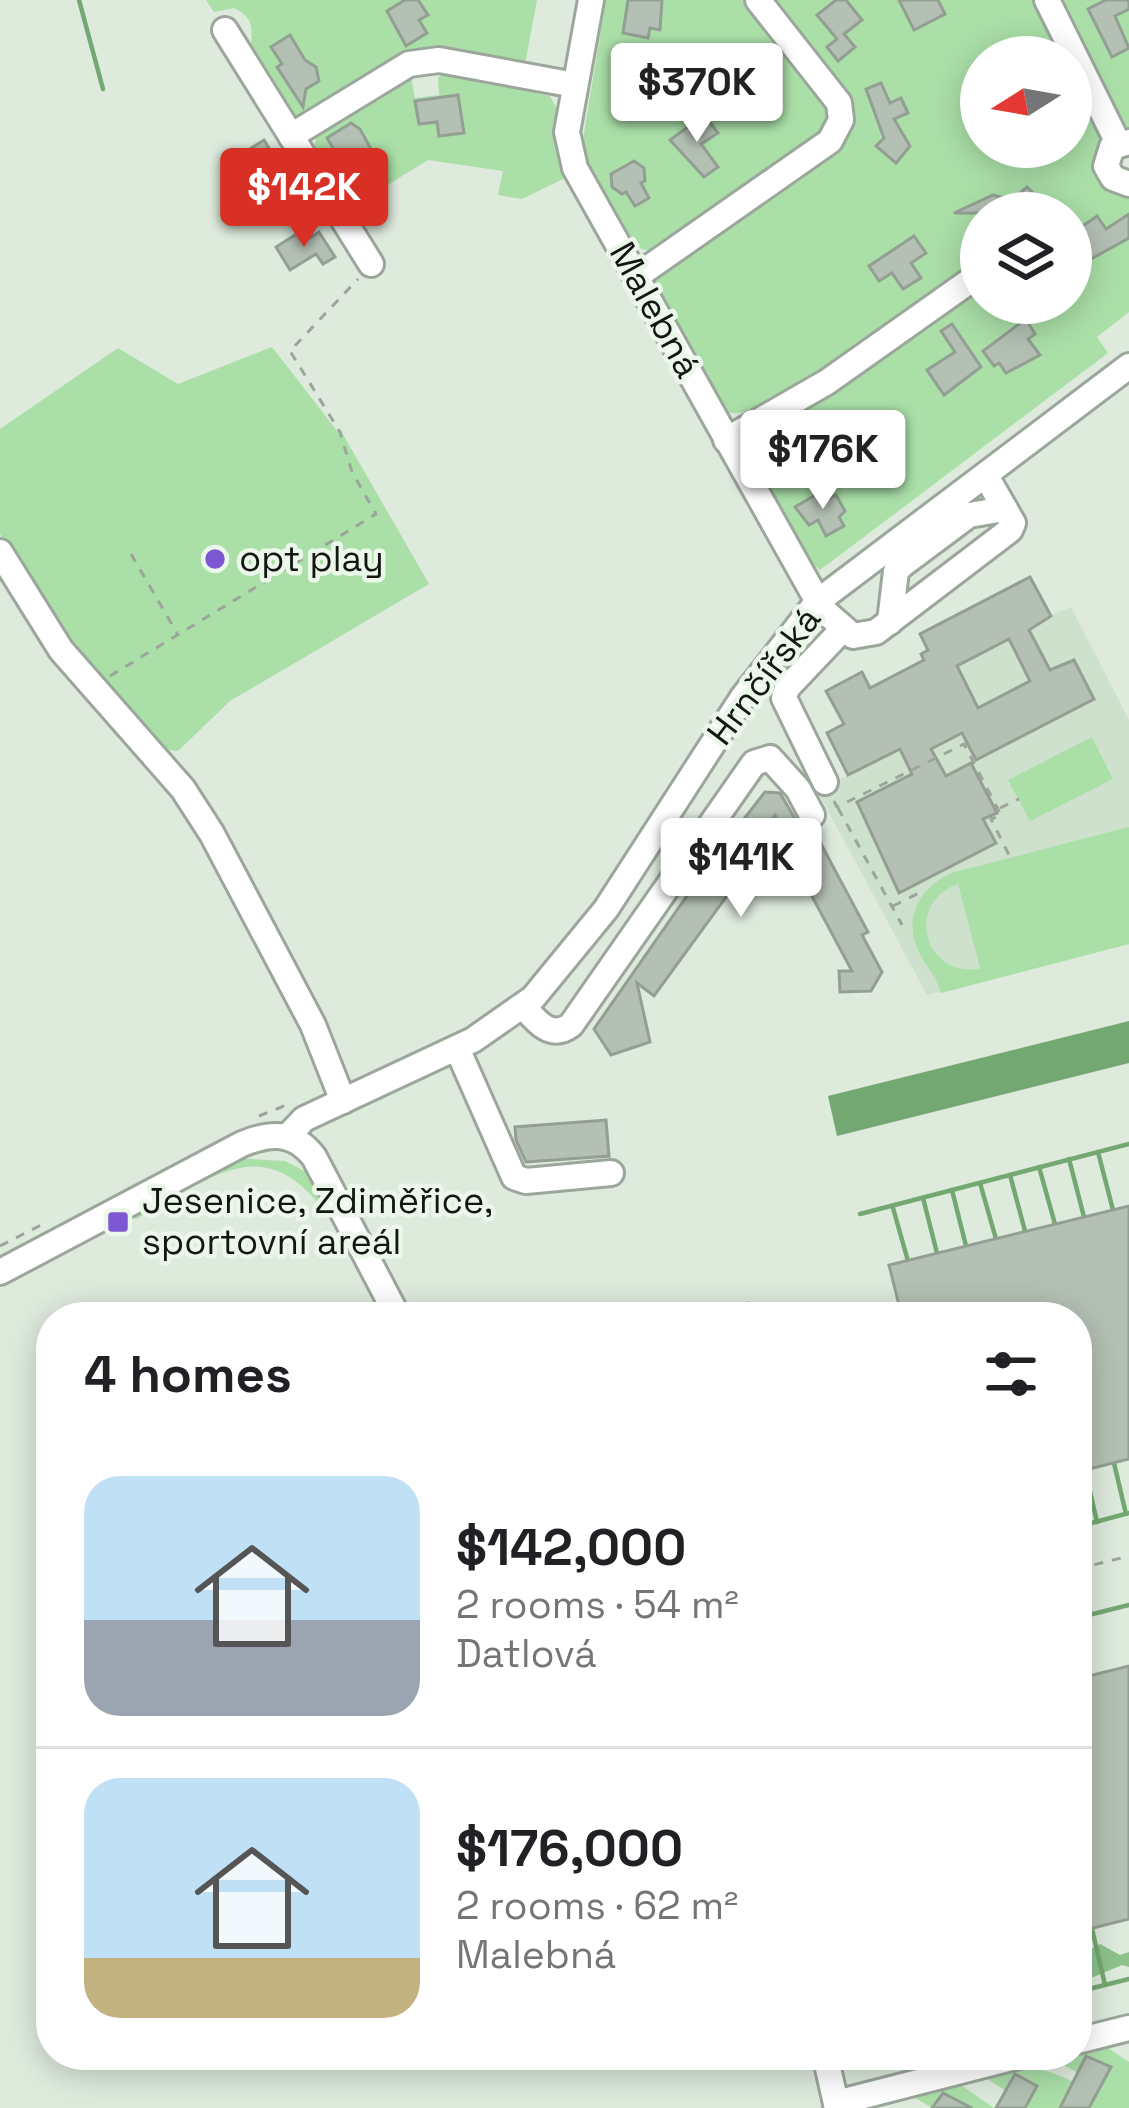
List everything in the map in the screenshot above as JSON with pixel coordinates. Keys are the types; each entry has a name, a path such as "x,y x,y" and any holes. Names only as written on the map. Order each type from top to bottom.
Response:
{"street":[{"name":"Malebná","path":"591,0 567,132 571,155 817,602 842,630"},
{"path":"637,276 830,141 839,129 841,112 834,95 758,0"},
{"path":"1047,0 1124,142 1108,153 1106,166 1112,178 1129,184"},
{"path":"226,30 371,264"},
{"path":"290,136 409,64 439,60 575,86"},
{"path":"727,440 827,382 960,288"},
{"name":"Hrnčířská","path":"0,1273 242,1144 264,1136 288,1136 298,1123 457,1048 523,1006 591,929 743,697 817,602 1129,366"},
{"path":"825,782 784,698 787,688 842,630 863,637 890,622 1010,530 1012,523 986,476"},
{"path":"890,622 896,571 902,565 969,515 1005,509"},
{"path":"0,552 62,650 184,789 313,1025 344,1101"},
{"name":"Hrnčířská","path":"523,1006 548,1030 562,1031 572,1025 754,763 770,758 798,789 812,815"},
{"path":"457,1048 514,1177 611,1173"},
{"path":"288,1136 314,1157 390,1302"},
{"path":"1092,2037 1129,2028"},
{"path":"828,2070 836,2106 968,2070"}],"path":[{"path":"93,686 376,514 352,472 340,432 290,351 371,264"},
{"path":"131,554 178,634"},
{"path":"837,806 964,744 1001,815 991,820 1010,857"},
{"path":"825,782 902,925"},
{"path":"998,808 1018,799"},
{"path":"891,906 919,893"},
{"path":"1092,1565 1129,1556"}],"shaded area":[{"path":"206,0 537,0 524,69 437,52 299,117 291,114 256,64 248,18 234,8 214,12"},
{"path":"606,0 742,0 825,103 829,115 823,130 651,251 631,241 582,145"},
{"path":"768,0 1034,0 1052,36 960,36 960,168 1092,168 1092,116 1101,134 1095,167 1110,189 1129,195 1129,312 1097,337 1108,353 820,570 807,559 746,449 750,437 960,302 960,324 1092,324 1092,192 960,192 960,269 955,277 805,382 751,412 729,413 721,403 716,405 656,296 656,280 844,135"},
{"path":"1058,0 1129,0 1129,129 1119,120 1092,67 1092,36 1076,36"},
{"path":"442,74 550,96 557,109 556,148 565,178 522,199 498,195 503,171 428,160 349,209 314,154 316,136 411,77 415,98 439,95"},
{"name":"opt play","path":"272,347 341,431 429,584 230,701 178,751 157,749 50,619 0,534 0,429 118,348 178,384"},
{"path":"1030,577 1051,615 1071,607 1129,720 1129,944 927,995 818,792 848,775 827,733 843,724 826,691 862,672 879,706 885,703 875,685 914,665 917,669 926,664 921,654 928,650 920,634"},
{"path":"1092,737 1113,779 1030,821 1008,780"},
{"path":"1129,827 1129,944 941,993 918,950 912,925 925,893 955,872","holes":["958,884 980,968 945,962 928,937 931,906 941,893"]},
{"path":"1129,1021 1129,1063 837,1136 828,1096"},
{"path":"234,1158 285,1161 310,1174 382,1302 374,1302 345,1245 313,1197 293,1179 271,1169 231,1170 136,1219 131,1211"},
{"path":"1100,1944 1120,1955 1129,1952 1129,1967 1122,1965 1092,1978 1092,1949"},
{"path":"1099,2042 1129,2062 1129,2108 1089,2108 1110,2066 1092,2057 1092,2043"},
{"path":"998,2070 1042,2070 1073,2082 1064,2108 1026,2108 1036,2085 1014,2074 1006,2091 983,2076"},
{"path":"952,2079 994,2108 962,2108 963,2103 941,2092 932,2108 912,2096 913,2090"}],"building":[{"path":"405,0 418,0 428,15 419,20 427,33 406,46 387,11"},
{"path":"628,0 662,0 660,30 650,28 648,38 623,33"},
{"path":"836,0 846,0 862,20 844,34 855,47 838,61 827,47 837,39 817,15"},
{"path":"899,0 938,0 945,14 914,30"},
{"path":"1106,0 1129,0 1129,9 1115,16 1129,48 1112,57 1088,9"},
{"path":"290,35 305,60 316,67 319,81 306,89 303,107 277,67 282,64 271,47"},
{"path":"881,83 890,103 901,98 908,113 894,119 910,146 896,163 876,146 884,138 866,89"},
{"path":"458,95 464,133 439,136 437,122 419,124 415,101"},
{"path":"704,115 718,133 701,144 718,167 704,177 670,140"},
{"path":"351,123 360,129 377,160 364,168 374,184 360,193 327,138"},
{"path":"264,140 282,179 257,194 234,159"},
{"path":"634,161 644,168 641,183 649,198 635,206 626,192 612,187 611,174"},
{"path":"1129,214 1129,238 1092,258 1092,219 1097,216 1106,229"},
{"path":"303,230 308,239 319,232 335,257 323,264 316,254 290,270 276,247"},
{"path":"914,236 926,253 911,263 921,278 903,289 892,273 879,281 869,266"},
{"path":"952,324 981,367 944,395 927,370 955,352 941,331"},
{"path":"1019,324 1029,324 1035,334 1028,339 1040,355 1006,373 983,351"},
{"path":"824,490 829,499 836,495 845,511 839,517 844,526 826,536 818,520 809,525 795,507"},
{"path":"1030,577 1051,616 1029,630 1050,670 1074,660 1094,699 976,760 962,733 931,749 946,776 971,763 997,813 983,819 996,843 899,893 857,802 912,774 900,749 848,775 827,733 844,724 826,691 862,672 870,688 924,660 921,654 928,650 920,634","holes":["1009,639 1030,681 978,708 957,666"]},
{"path":"765,792 780,793 798,824 821,844 868,932 862,935 882,972 871,991 840,992 839,971 852,971 792,859 797,857 775,815 746,855 753,860 654,996 637,983 650,1042 611,1055 594,1029"},
{"path":"606,1120 609,1156 526,1162 516,1140 515,1127"},
{"path":"1129,1206 1129,1459 1092,1468 1092,1302 898,1302 889,1265"},
{"path":"1129,1666 1129,1919 1092,1928 1092,1675"},
{"path":"1092,2059 1111,2067 1089,2108 1060,2108 1079,2070 1092,2070"},
{"path":"1015,2074 1037,2086 1025,2108 996,2108"},
{"path":"943,2093 972,2108 932,2108"}],"waterway":[{"path":"79,0 103,89"},
{"path":"860,1214 1129,1144"},
{"path":"1098,1152 1113,1210"},
{"path":"1069,1159 1084,1217"},
{"path":"1039,1167 1055,1224"},
{"path":"1010,1175 1025,1231"},
{"path":"980,1183 996,1239"},
{"path":"952,1190 966,1246"},
{"path":"923,1198 937,1253"},
{"path":"893,1208 908,1261"},
{"path":"1114,1463 1126,1514"},
{"path":"1092,1500 1097,1522"},
{"path":"1092,1523 1129,1513"},
{"path":"1092,1614 1129,1605"},
{"path":"1092,1929 1105,1985"},
{"path":"1092,1988 1129,1979"}],"place":[{"name":"opt play","path":"215,559"},
{"name":"Jesenice, Zdiměřice, sportovní areál","path":"118,1222"}]}
